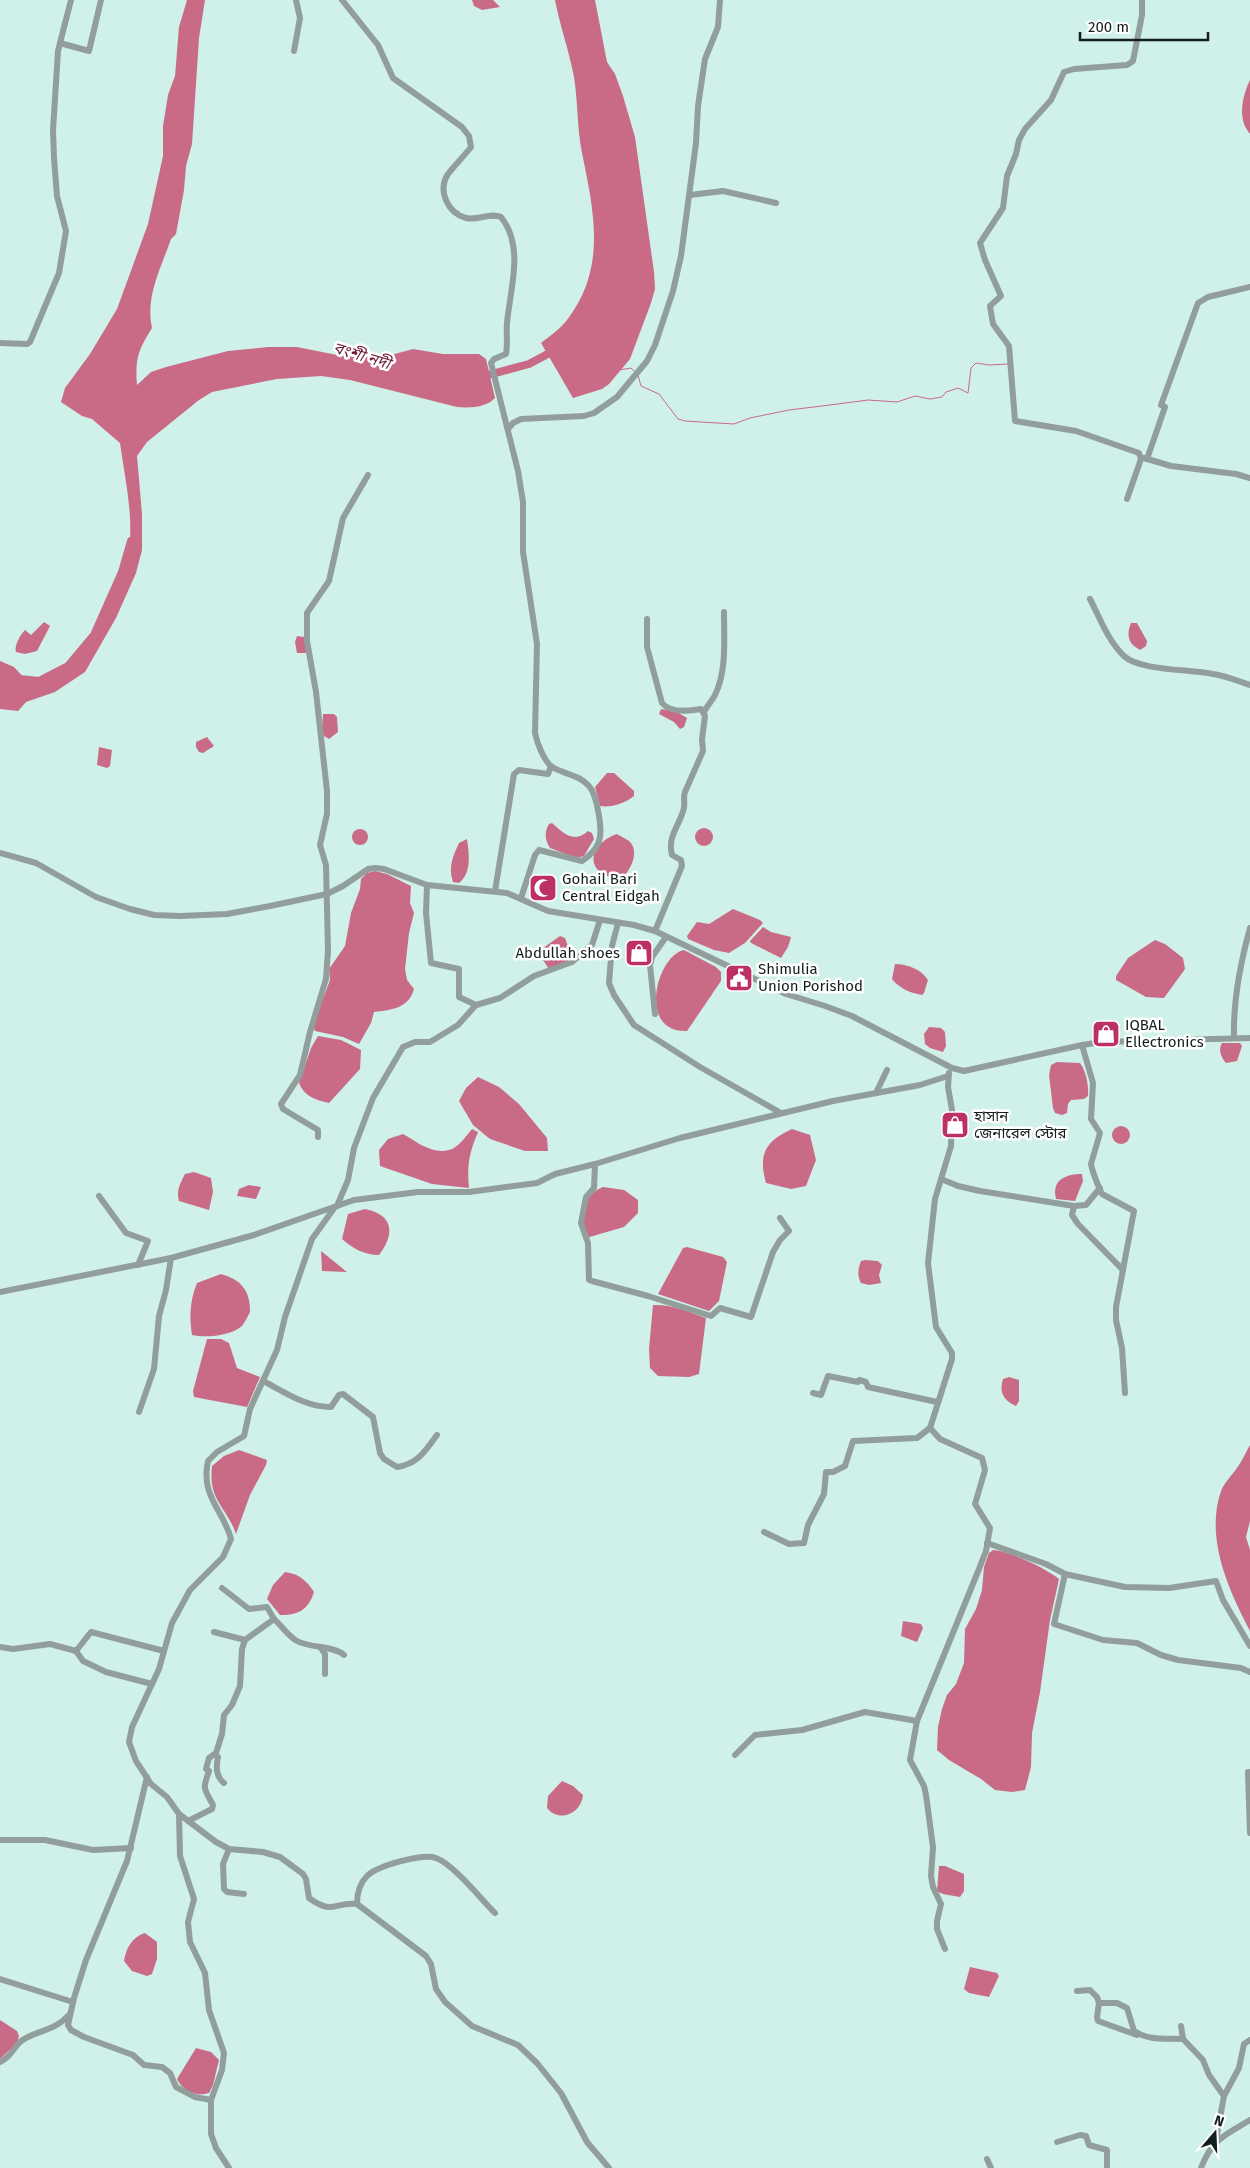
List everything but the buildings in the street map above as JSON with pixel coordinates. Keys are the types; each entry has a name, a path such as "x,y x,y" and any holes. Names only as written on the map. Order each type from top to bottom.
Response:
{"street":[{"path":"0,344 27,344 30,342 59,273 66,231 57,196 54,158 55,83 60,43 70,0"},
{"path":"60,43 89,50 101,0"},
{"path":"294,51 300,18 296,0"},
{"path":"342,0 378,45 393,78 462,127 469,136 472,142 471,147 448,175 444,193 447,206 466,218 476,219 498,216 508,229 514,251 512,289 506,325 507,350 503,356 492,361 492,374 508,429 523,502 523,552 537,644 536,741 551,766 590,786 598,809 600,840 592,852 582,861 539,850 535,855 521,898"},
{"path":"508,429 512,423 521,419 584,416 594,413 612,401 647,361 661,330 680,256 690,196 698,106 705,59 718,27 720,0"},
{"path":"1142,0 1142,15 1133,61 1127,65 1074,69 1064,72 1051,100 1025,128 1019,140 1016,154 1007,176 1003,208 980,243 985,260 1002,296 990,306 993,324 1009,346 1015,421 1076,431 1171,466 1236,474 1250,478"},
{"path":"690,196 722,191 776,203"},
{"path":"1126,499 1165,407 1161,405 1198,302 1208,297 1250,287"},
{"path":"318,1137 318,1130 283,1110 282,1104 300,1076 310,1032 326,979 328,942 326,865 320,845 327,814 327,791 316,692 307,641 307,613 329,581 343,518 368,475"},
{"path":"1090,599 1112,640 1124,657 1150,667 1212,674 1250,685"},
{"path":"655,931 682,866 681,860 672,855 671,840 684,806 683,798 685,792 703,751 704,712 715,695 720,675 724,646 724,612"},
{"path":"647,619 647,647 662,703 665,707 680,710 701,709 704,712"},
{"path":"494,891 514,774 519,770 548,774 551,766"},
{"path":"0,853 36,863 96,897 154,915 227,914 327,894 368,869 384,869 427,885 507,893 548,911 655,931 786,994 852,1016 952,1068 964,1071 1102,1042 1250,1038"},
{"path":"427,885 426,913 431,963 459,970 460,997 476,1005"},
{"path":"600,920 592,945 572,962 534,976 500,998 476,1005 452,1030 430,1042 407,1044 395,1058 373,1098 354,1148 348,1180 336,1206 312,1239 285,1318 277,1350 250,1409 244,1436 212,1456 207,1464 207,1482 211,1500 226,1526 230,1541 223,1557 190,1590 182,1603 170,1628 152,1684 128,1736 130,1748 151,1784 167,1797 179,1814 188,1822 229,1849 263,1852 280,1857 303,1874 310,1898 323,1907 333,1908 357,1904 426,1956 431,1964 436,1989 456,2014 472,2026 498,2035 518,2045 537,2063 561,2093 586,2142 609,2168"},
{"path":"618,923 612,946 609,983 614,995 634,1025 700,1067 781,1113"},
{"path":"1234,1038 1235,1002 1243,950 1250,928"},
{"path":"655,1014 650,965 652,957 666,937"},
{"path":"1082,1045 1093,1083 1091,1119 1100,1133 1091,1164 1100,1188 1109,1199 1134,1211 1116,1320 1122,1348 1125,1393"},
{"path":"764,1532 789,1544 804,1543 808,1525 824,1494 826,1472 833,1472 845,1466 853,1441 917,1438 930,1428 952,1359 952,1353 936,1327 928,1262 936,1199 951,1146 952,1110 948,1076 952,1068"},
{"path":"876,1093 887,1070"},
{"path":"0,1292 170,1258 254,1235 354,1200 418,1192 468,1192 537,1183 555,1174 680,1138 781,1113 920,1085 948,1076"},
{"path":"595,1164 594,1188 586,1197 581,1223 588,1243 589,1280 711,1316 720,1308 751,1317 773,1252 780,1240 789,1231 780,1218"},
{"path":"941,1179 958,1186 980,1191 1074,1206 1086,1206 1100,1188"},
{"path":"99,1196 126,1233 148,1241 138,1265"},
{"path":"1074,1206 1072,1215 1078,1224 1123,1270"},
{"path":"139,1412 154,1369 159,1316 166,1290 170,1258"},
{"path":"813,1393 821,1395 828,1376 858,1382 859,1380 866,1382 868,1387 937,1402"},
{"path":"263,1381 304,1403 318,1406 331,1407 340,1395 343,1394 373,1417 380,1454 384,1459 397,1467 410,1465 425,1451 437,1435"},
{"path":"930,1428 940,1439 982,1458 985,1470 975,1504 990,1528 987,1543 971,1590 917,1721 910,1760 924,1786 926,1795 933,1847 931,1876 933,1887 941,1904 937,1921 945,1949"},
{"path":"987,1543 1046,1564 1065,1574 1125,1587 1169,1588 1216,1581 1235,1622 1250,1646"},
{"path":"1065,1574 1054,1624 1103,1640 1137,1642 1160,1655 1178,1660 1241,1668 1250,1672"},
{"path":"222,1588 249,1609 267,1606 274,1618 292,1638 300,1643 334,1650 344,1655"},
{"path":"188,1822 212,1809 213,1805 205,1794 204,1788 209,1771 206,1769 206,1765 209,1758 215,1754 222,1734 224,1715 232,1705 240,1686 242,1649 245,1640 274,1621 274,1618"},
{"path":"76,1651 90,1632 164,1651"},
{"path":"214,1632 245,1640"},
{"path":"0,1647 13,1649 50,1644 76,1651 83,1661 90,1662 106,1672 152,1684"},
{"path":"321,1648 325,1654 325,1674"},
{"path":"735,1755 755,1735 802,1730 865,1712 917,1721"},
{"path":"215,1754 218,1757 216,1765 218,1776 224,1783"},
{"path":"1250,1772 1248,1772 1250,1833"},
{"path":"147,1777 131,1848 109,1907 86,1960 68,2021 72,2030 84,2037 133,2055 144,2065 162,2067 170,2073 176,2087 194,2097 211,2100"},
{"path":"179,1814 180,1856 194,1899 188,1922 190,1942 205,1973 209,2010 224,2053 222,2070 211,2100 211,2134 216,2148 229,2168"},
{"path":"0,1840 45,1840 96,1850 131,1848"},
{"path":"229,1849 223,1864 224,1889 227,1892 244,1894"},
{"path":"357,1904 360,1886 367,1875 385,1866 411,1859 430,1857 437,1858 450,1868 495,1913"},
{"path":"0,1979 73,2002"},
{"path":"1077,1991 1090,1990 1097,1997 1099,2002 1098,2021 1141,2036 1183,2039"},
{"path":"1099,2002 1117,2004 1127,2008 1134,2031 1141,2036"},
{"path":"0,2062 13,2052 20,2042 58,2024 70,2014"},
{"path":"1181,2026 1183,2039 1203,2060 1209,2075 1224,2096"},
{"path":"1218,2139 1217,2134 1224,2096 1239,2068 1244,2044 1250,2040"},
{"path":"1201,2168 1209,2149 1218,2139 1229,2130 1250,2120"},
{"path":"1057,2142 1080,2135 1086,2136 1089,2145 1107,2150 1107,2168"},
{"path":"987,2159 991,2168"}],"shaded area":[{"path":"187,0 205,0 199,38 192,144 186,166 184,190 176,234 171,239 152,294 150,316 152,328 138,355 137,385 151,372 228,351 268,347 297,347 342,356 380,358 413,349 443,354 479,354 486,359 495,398 482,406 457,407 350,380 321,376 277,379 212,392 199,400 147,442 137,456 142,514 142,550 136,573 116,618 85,672 55,692 26,702 18,711 0,709 0,661 14,667 26,680 50,676 72,665 90,643 109,606 128,550 130,515 120,443 92,419 82,416 61,402 65,388 90,354 117,309 148,224 163,156 163,126 168,95 175,76 179,27"},
{"path":"472,0 493,0 500,7 482,10 474,6"},
{"path":"555,0 595,0 607,62 615,74 635,137 655,289 630,359 609,384 602,389 573,398 541,343 567,320 580,300 588,280 594,239 590,197 579,134 574,77"},
{"path":"1250,80 1250,134 1243,122 1242,108"},
{"path":"44,622 50,626 37,651 25,654 16,652 18,641 25,630 31,635"},
{"path":"1131,623 1137,623 1147,641 1146,646 1140,650 1129,639"},
{"path":"297,636 304,637 307,653 297,653 295,642"},
{"path":"661,709 677,712 687,718 684,727 680,729 674,722 659,714"},
{"path":"323,714 334,714 337,717 338,732 329,739 324,736 322,729"},
{"path":"207,737 214,746 203,753 199,752 196,742"},
{"path":"99,747 112,750 110,766 107,768 97,765"},
{"path":"607,773 614,773 634,791 634,796 618,804 600,806 595,787"},
{"path":"552,823 573,837 583,835 588,831 592,833 594,839 584,856 576,858 550,848 546,839 546,833 547,827"},
{"path":"704,828 711,830 713,837 711,844 704,846 697,844 695,837 697,830"},
{"path":"360,829 368,837 360,845 352,837"},
{"path":"617,834 630,842 634,852 630,867 622,878 610,877 601,873 596,867 594,860 599,846"},
{"path":"467,839 468,869 459,883 453,882 451,866 453,857 459,843"},
{"path":"375,871 387,874 411,886 410,903 414,913 409,933 405,969 407,980 414,989 408,1000 399,1007 374,1012 371,1023 359,1044 343,1037 315,1031 313,1026 330,980 329,969 345,946 351,913 360,889 361,879 367,873"},
{"path":"733,909 763,923 745,943 729,953 714,950 688,939 687,936 697,922 709,924"},
{"path":"763,927 771,932 791,937 788,947 781,958 751,943 750,941"},
{"path":"560,936 565,938 570,952 569,962 549,969 543,960 543,948"},
{"path":"1155,940 1165,944 1183,958 1185,969 1164,998 1146,997 1116,980 1116,976 1128,958"},
{"path":"684,950 716,967 721,972 721,981 687,1031 671,1028 661,1020 657,1008 656,994 659,979 666,965 674,955"},
{"path":"895,964 913,968 925,976 928,980 922,995 905,990 892,979"},
{"path":"929,1027 941,1028 945,1032 946,1046 943,1052 930,1048 925,1044 924,1034"},
{"path":"318,1036 341,1040 361,1050 360,1069 329,1103 311,1097 299,1083 311,1048"},
{"path":"1222,1043 1240,1043 1242,1046 1237,1061 1226,1063 1224,1061 1220,1051"},
{"path":"1057,1062 1080,1063 1088,1088 1088,1096 1084,1099 1071,1100 1068,1104 1067,1113 1062,1115 1055,1113 1053,1108 1049,1075 1051,1065"},
{"path":"478,1077 499,1087 519,1104 547,1138 548,1151 525,1151 490,1139 473,1125 459,1101 466,1088"},
{"path":"1121,1126 1128,1128 1130,1135 1128,1142 1121,1144 1114,1142 1112,1135 1114,1128"},
{"path":"472,1129 478,1132 469,1159 469,1188 432,1184 380,1166 379,1150 388,1139 403,1134 426,1147 445,1151 457,1145"},
{"path":"792,1129 810,1135 816,1160 806,1186 791,1189 766,1183 763,1164 766,1150 770,1144"},
{"path":"194,1172 211,1178 213,1192 209,1210 179,1201 178,1190 185,1174"},
{"path":"1082,1174 1083,1181 1075,1201 1056,1199 1055,1192 1058,1182 1071,1175"},
{"path":"249,1185 261,1187 256,1199 237,1196 239,1189"},
{"path":"603,1187 624,1190 638,1200 638,1213 624,1227 586,1238 584,1215 587,1201 590,1196"},
{"path":"365,1209 382,1216 389,1226 388,1240 379,1255 368,1254 342,1239 348,1214"},
{"path":"687,1247 723,1257 727,1262 719,1301 709,1311 658,1294 683,1248"},
{"path":"321,1251 347,1272 322,1271"},
{"path":"861,1261 878,1261 882,1265 879,1275 881,1283 869,1285 861,1283 859,1269"},
{"path":"221,1274 228,1276 243,1287 250,1305 250,1312 242,1326 231,1332 211,1336 192,1335 191,1309 197,1283"},
{"path":"653,1305 673,1307 706,1318 699,1374 689,1377 658,1376 650,1368 649,1349"},
{"path":"207,1339 221,1339 229,1343 237,1368 260,1377 247,1407 194,1397 193,1391"},
{"path":"1009,1377 1019,1380 1019,1401 1016,1406 1005,1398 1002,1392 1003,1379"},
{"path":"1250,1445 1250,1521 1246,1537 1250,1550 1250,1631 1234,1598 1221,1563 1216,1527 1221,1491"},
{"path":"239,1450 267,1460 250,1495 236,1534 215,1495 211,1478 212,1466 224,1456"},
{"path":"993,1550 1008,1553 1027,1561 1059,1579 1050,1620 1032,1733 1031,1767 1025,1790 1012,1792 995,1790 937,1750 938,1727 942,1709 947,1695 956,1684 964,1663 965,1629 976,1609 982,1590 984,1567 989,1553"},
{"path":"285,1572 302,1578 314,1592 309,1603 302,1610 292,1614 280,1615 267,1599 273,1585"},
{"path":"903,1621 921,1624 923,1628 917,1642 901,1636"},
{"path":"562,1781 573,1786 583,1795 581,1802 574,1811 569,1814 557,1815 547,1808 548,1796"},
{"path":"939,1866 945,1866 964,1874 964,1891 960,1897 937,1891"},
{"path":"145,1933 157,1942 157,1959 152,1974 147,1976 132,1971 124,1961 130,1944 137,1937"},
{"path":"970,1967 997,1973 999,1976 989,1997 969,1993 964,1989"},
{"path":"0,2020 17,2031 19,2036 17,2043 0,2059"},
{"path":"196,2048 211,2052 219,2060 213,2085 209,2093 199,2094 190,2092 177,2079"}],"waterway":[{"name":"বংশী নদী","path":"488,375 529,364 557,349"},
{"path":"638,375 641,386 659,394 678,419 734,424 750,418 789,410 868,400 897,402 915,396 930,399 942,397 946,392 958,388 968,393 971,368 976,363 989,365 1008,364"},
{"path":"619,370 631,368 635,372"},
{"name":"বংশী নদী","path":"0,677 39,681 68,666 94,635 122,572 131,541"}],"place":[{"name":"Gohail Bari Central Eidgah","path":"543,888"},
{"name":"Abdullah shoes","path":"639,953"},
{"name":"Shimulia Union Porishod","path":"739,978"},
{"name":"IQBAL Ellectronics","path":"1106,1034"},
{"name":"হাসান জেনারেল স্টোর","path":"955,1125"}]}
